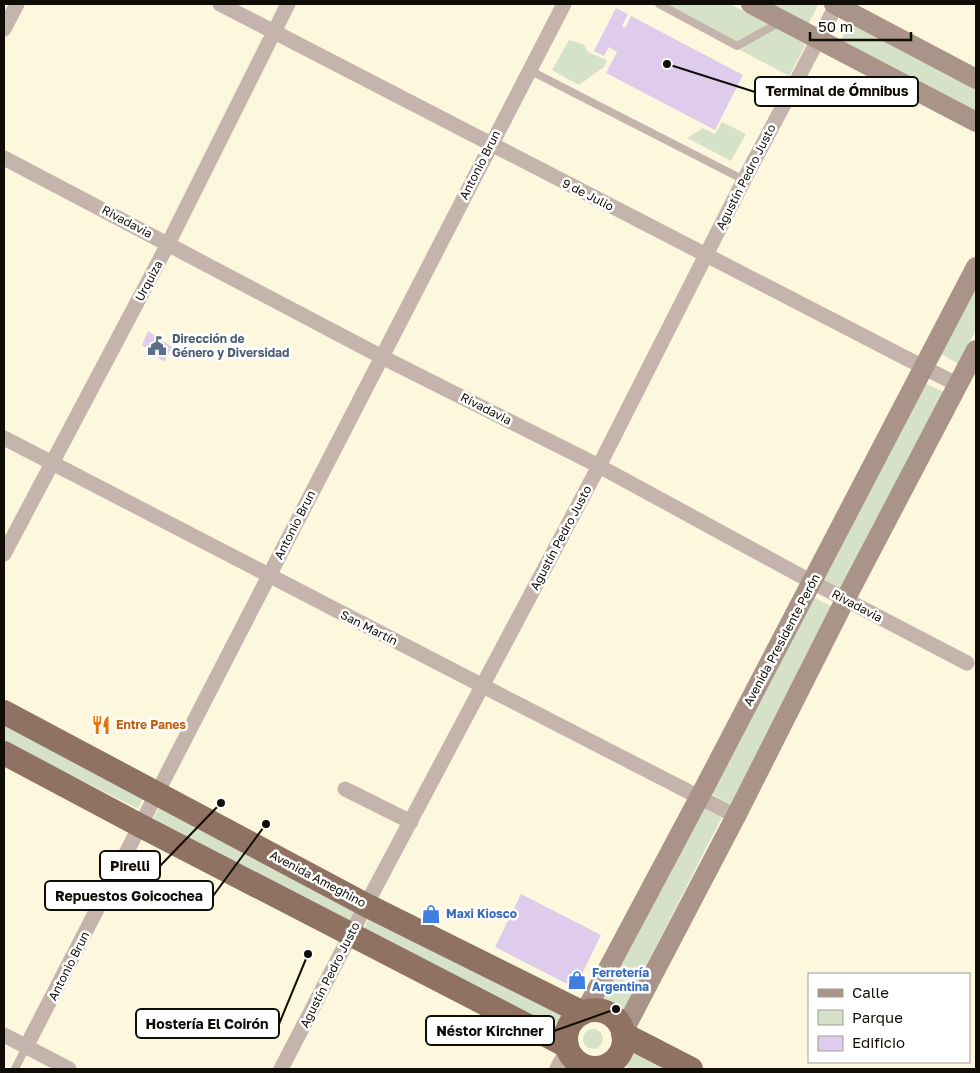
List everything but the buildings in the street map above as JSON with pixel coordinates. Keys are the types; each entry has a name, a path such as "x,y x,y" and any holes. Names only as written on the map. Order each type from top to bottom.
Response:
{"highway":[{"name":"Avenida Ameghino","path":"4,712 366,905 584,1013"},
{"path":"4,753 352,936 578,1063 587,1067 610,1067 621,1052 624,1042 619,1024 614,1017 606,1012 597,1010 584,1013 573,1020 568,1028 565,1055"},
{"path":"623,1033 691,1069"}],"main road":[{"path":"751,4 976,122"},
{"path":"835,4 976,79"},
{"name":"Avenida Presidente Perón","path":"584,1013 699,798 976,267"},
{"path":"623,1033 736,816 845,600 976,350"}],"street":[{"path":"4,29 17,4"},
{"name":"9 de Julio","path":"220,4 958,385"},
{"name":"Urquiza","path":"4,554 168,244 288,4"},
{"name":"Antonio Brun","path":"26,1047 564,4"},
{"name":"Agustín Pedro Justo","path":"282,1069 352,936 366,905 599,466 835,4"},
{"name":"Rivadavia","path":"4,158 382,357 599,466 845,600 967,663"},
{"name":"San Martín","path":"4,438 736,816"},
{"path":"346,788 411,822"},
{"path":"4,1035 69,1069"}],"lane":[{"path":"659,4 737,46 782,20"},
{"path":"529,70 744,180"},
{"path":"15,1069 26,1047"}],"green space":[{"path":"654,4 730,4 806,44 789,76"},
{"path":"766,4 817,4 818,5 808,25"},
{"path":"850,23 976,88 976,115 839,44"},
{"path":"569,40 583,44 588,52 607,60 604,67 579,85 552,70"},
{"path":"722,122 746,134 731,161 687,138 703,128 715,134"},
{"path":"976,285 976,330 959,364 941,354"},
{"path":"923,382 944,392 843,590 822,579"},
{"path":"813,597 833,607 732,805 712,794"},
{"path":"4,722 145,794 138,809 4,741"},
{"path":"702,807 722,817 621,1015 601,1005"},
{"path":"159,808 356,907 349,923 151,823"},
{"path":"369,918 567,1017 559,1033 362,933"},
{"path":"589,1029 597,1029 603,1035 603,1043 597,1049 589,1049 583,1043 583,1035"},
{"path":"628,1049 668,1069 630,1069 621,1065"}],"place":[{"name":"Terminal de Ómnibus","path":"667,64"},
{"name":"Dirección de Género y Diversidad","path":"157,346"},
{"name":"Entre Panes","path":"101,725"},
{"name":"Pirelli","path":"221,803"},
{"name":"Repuestos Goicochea","path":"266,824"},
{"name":"Maxi Kiosco","path":"431,914"},
{"name":"Hostería El Coirón","path":"308,954"},
{"name":"Ferretería Argentina","path":"577,980"},
{"name":"Néstor Kirchner","path":"616,1009"}]}
